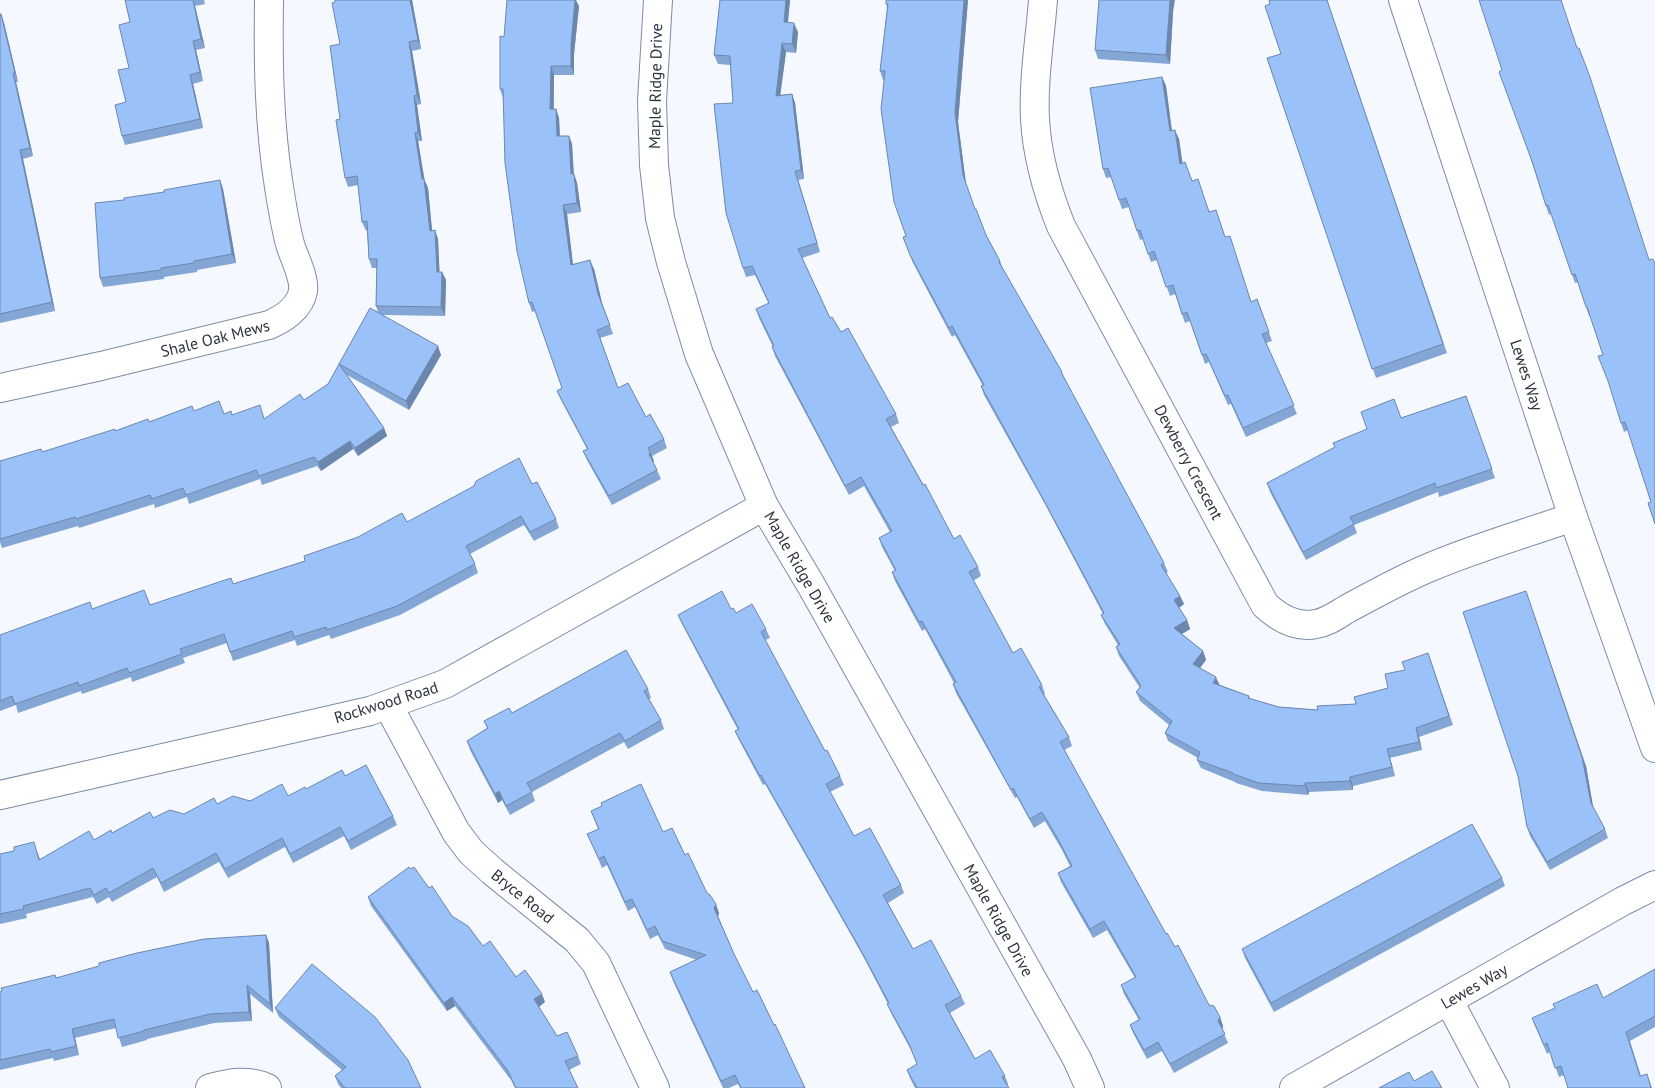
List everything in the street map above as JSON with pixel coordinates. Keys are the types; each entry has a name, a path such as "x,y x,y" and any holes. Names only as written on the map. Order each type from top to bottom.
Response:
{"street":[{"name":"Shale Oak Mews","path":"0,388 101,366 269,325 286,317 298,302 302,294 303,283 290,241 279,188 272,133 268,77 269,0"},
{"name":"Maple Ridge Drive","path":"658,0 652,101 654,165 660,218 671,262 699,354 764,506 811,585 1048,1007 1077,1059 1090,1088"},
{"name":"Dewberry Crescent","path":"1043,0 1035,118 1040,163 1053,206 1061,226 1265,605 1288,621 1316,624 1329,620 1432,566 1573,517"},
{"name":"Lewes Way","path":"1404,0 1573,517 1655,748"},
{"name":"Rockwood Road","path":"0,795 370,711 445,684 764,506"},
{"name":"Bryce Road","path":"388,705 456,832 472,852 492,871 577,940 596,963 655,1088"},
{"name":"Lewes Way","path":"1294,1088 1655,885"},
{"path":"1449,1001 1495,1088"},
{"path":"210,1088 241,1082 267,1088"}],"building":[{"path":"125,0 193,0 201,39 193,41 200,72 190,75 200,119 122,136 115,105 126,102 118,70 129,68 119,25 130,22"},
{"path":"335,0 410,0 418,40 409,42 417,95 414,96 418,132 415,133 422,179 424,179 430,231 435,230 437,272 442,272 441,307 376,306 377,259 369,259 367,221 362,222 357,176 345,178 336,120 340,119 330,46 340,44 332,3"},
{"path":"507,0 575,0 571,66 551,66 550,109 556,109 557,136 569,136 571,174 574,174 577,203 563,205 571,265 590,260 598,294 610,325 597,330 618,388 628,383 646,417 650,414 664,439 648,448 657,470 609,496 583,451 588,449 557,391 562,388 532,302 529,303 517,251 505,163 503,89 500,89 500,36 504,37"},
{"path":"720,0 786,0 784,22 794,23 792,44 782,43 776,96 792,94 801,170 795,171 817,243 798,249 830,318 832,317 841,332 848,328 896,414 886,419 923,485 925,484 954,539 960,535 978,567 969,572 1013,653 1021,648 1042,685 1039,687 1069,737 1060,742 1166,934 1175,947 1178,945 1209,1005 1214,1006 1220,1017 1218,1021 1225,1034 1170,1064 1158,1042 1144,1050 1130,1025 1140,1019 1121,985 1136,977 1104,921 1090,929 1058,873 1072,866 1059,841 1042,812 1030,819 1013,788 1011,790 953,684 956,682 922,621 919,622 892,572 896,570 879,538 892,531 861,477 845,486 772,347 774,346 756,309 769,303 752,266 743,268 726,213 714,104 733,103 730,56 714,55"},
{"path":"886,0 964,0 955,113 963,175 975,209 999,262 1062,372 1164,563 1161,565 1180,596 1174,600 1187,620 1174,628 1203,651 1193,664 1216,677 1213,683 1249,696 1248,698 1279,707 1318,710 1317,706 1356,704 1354,697 1388,688 1385,674 1405,670 1402,662 1428,653 1449,716 1416,728 1419,742 1387,749 1392,767 1350,777 1350,781 1305,783 1305,786 1259,783 1197,760 1200,752 1165,733 1172,721 1136,692 1141,686 1116,647 1120,644 1101,615 1104,613 981,386 984,385 952,326 949,328 910,255 903,237 906,236 894,202 881,109 885,71 880,71 888,4 886,4"},
{"path":"1099,0 1170,0 1166,55 1095,50"},
{"path":"1269,0 1327,0 1443,344 1372,369 1267,58 1281,54 1265,6 1270,4"},
{"path":"1479,0 1561,0 1577,48 1579,48 1590,77 1649,260 1653,259 1655,264 1655,524 1648,503 1651,502 1625,422 1621,423 1598,356 1603,355 1587,307 1575,274 1572,275 1548,205 1546,206 1533,164 1499,72 1502,70"},
{"path":"0,14 15,73 13,73 30,148 20,150 52,302 0,314"},
{"path":"1162,77 1170,131 1175,130 1180,164 1185,162 1192,181 1198,179 1209,212 1216,210 1225,237 1230,236 1251,302 1257,299 1269,332 1262,334 1294,405 1243,428 1228,395 1225,396 1206,354 1202,355 1187,312 1182,314 1173,285 1166,287 1154,251 1148,254 1140,230 1137,231 1126,198 1119,200 1108,168 1103,169 1090,88"},
{"path":"220,180 232,254 161,268 161,270 100,278 95,203 124,200 124,198"},
{"path":"370,308 438,346 406,401 339,364"},
{"path":"339,364 384,428 355,448 350,441 318,462 314,457 259,476 256,470 186,495 183,488 152,499 150,495 76,519 75,517 0,539 0,461 41,449 42,452 115,429 115,431 148,419 149,422 192,406 194,411 219,401 224,414 231,411 232,415 260,405 264,419 300,394 304,400 328,384"},
{"path":"1466,396 1492,469 1436,488 1435,483 1350,517 1354,524 1303,552 1267,483 1335,447 1333,443 1367,429 1361,412 1394,399 1401,418"},
{"path":"519,458 532,484 537,482 556,519 530,532 521,516 466,546 475,564 397,606 327,630 326,627 294,637 292,631 230,652 224,634 180,649 182,654 129,673 127,668 79,686 78,682 15,704 12,696 0,701 0,635 90,602 92,609 144,590 150,605 231,578 233,584 305,561 304,556 358,537 402,513 407,522 474,486 476,481"},
{"path":"722,591 731,609 733,608 736,613 752,604 766,629 761,632 840,776 826,784 854,836 870,828 901,885 883,895 913,949 931,940 961,996 945,1005 975,1059 990,1050 1005,1076 1002,1077 1009,1088 917,1088 907,1070 917,1064 909,1044 887,1004 889,1003 735,731 739,729 678,615"},
{"path":"1526,591 1582,757 1591,803 1605,829 1547,862 1527,827 1518,776 1463,612"},
{"path":"626,650 648,689 644,691 661,720 625,741 620,733 527,783 532,792 506,806 499,791 495,794 467,741 488,728 484,721 509,708 512,713"},
{"path":"366,765 393,816 348,841 340,827 290,854 282,838 225,869 216,853 161,883 153,868 109,893 106,888 94,895 90,888 23,906 24,909 0,914 0,854 14,851 14,847 34,842 39,860 89,831 94,840 111,830 112,833 150,812 153,818 170,810 184,814 214,798 217,804 233,796 250,801 282,784 288,796 305,787 306,789 342,770 345,776"},
{"path":"641,784 663,832 672,828 685,855 688,853 707,893 716,904 714,908 734,954 753,992 757,990 805,1088 741,1088 735,1075 721,1081 670,972 706,955 662,941 655,926 647,930 632,899 625,902 604,856 599,859 587,834 599,829 591,811 602,806 601,803"},
{"path":"1472,824 1502,878 1271,1003 1242,949"},
{"path":"409,867 411,869 414,867 429,888 432,886 452,916 468,926 483,946 490,941 516,977 525,970 542,994 534,999 557,1036 567,1032 578,1056 565,1061 578,1088 516,1088 508,1071 452,997 444,1003 368,897"},
{"path":"266,935 270,1004 247,985 249,1012 210,1014 118,1038 114,1019 72,1029 76,1046 51,1052 50,1049 0,1060 1,988 55,975 56,978 99,966 99,963 204,939"},
{"path":"312,964 375,1017 408,1060 421,1088 345,1088 335,1076 346,1067 275,1008"},
{"path":"1655,969 1655,1016 1626,1032 1640,1076 1647,1074 1651,1088 1568,1088 1561,1066 1555,1068 1547,1043 1544,1045 1532,1018 1555,1008 1553,1004 1597,984 1603,998"},
{"path":"1432,1071 1442,1088 1379,1088 1409,1072 1414,1081"}]}
